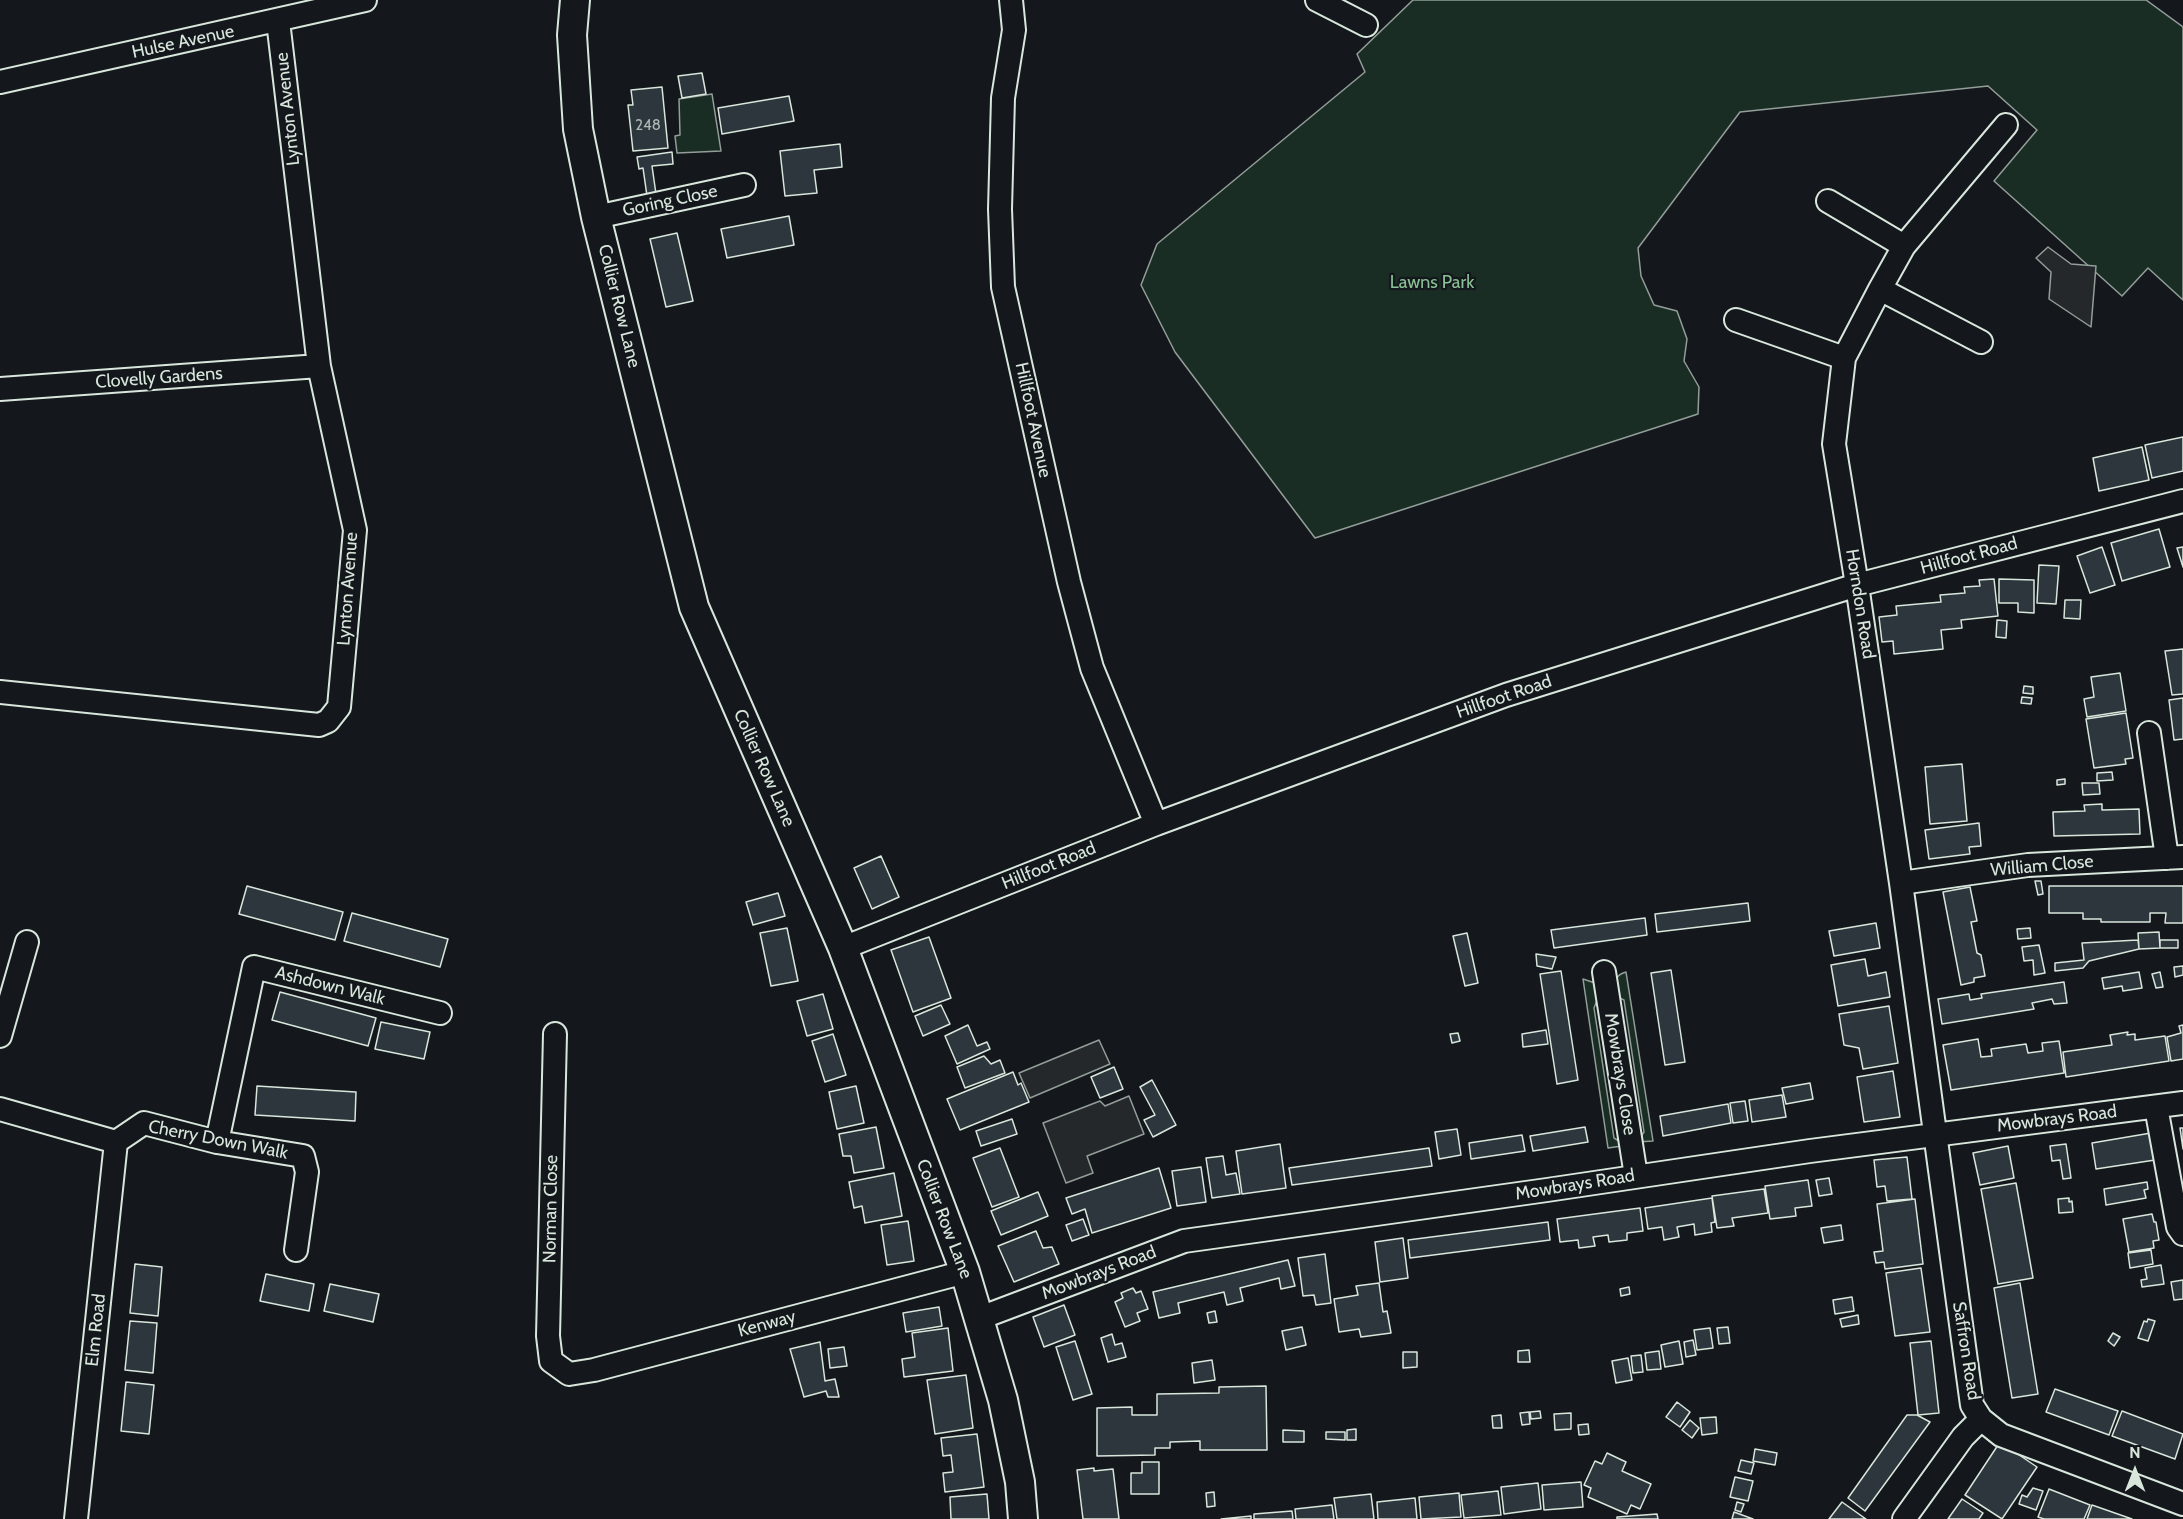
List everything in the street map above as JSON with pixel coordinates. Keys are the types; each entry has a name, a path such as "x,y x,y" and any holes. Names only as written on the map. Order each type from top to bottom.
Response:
{"main road":[{"name":"Collier Row Lane","path":"575,0 572,35 578,129 596,217 694,607 843,948 965,1272 1003,1400 1020,1482 1023,1519"}],"street":[{"name":"Hulse Avenue","path":"0,82 365,0"},
{"name":"Hillfoot Avenue","path":"1011,0 1014,30 1003,98 1000,187 1003,286 1069,582 1092,668 1156,824"},
{"path":"1317,0 1366,25"},
{"name":"Lynton Avenue","path":"0,692 319,725 328,721 339,707 355,531 318,366 278,21"},
{"name":"Horndon Road","path":"1935,1133 1901,883 1834,444 1844,358 1880,289 1904,246 2006,124"},
{"name":"Goring Close","path":"596,217 744,185"},
{"path":"1828,201 1904,246"},
{"path":"1880,289 1981,342"},
{"path":"1736,320 1844,358"},
{"name":"Clovelly Gardens","path":"0,389 318,366"},
{"name":"Hillfoot Road","path":"843,948 1156,824 1506,695 1857,585 2183,501"},
{"path":"2149,733 2175,857"},
{"name":"William Close","path":"1901,883 2028,865 2175,857"},
{"path":"0,1036 27,942"},
{"name":"Ashdown Walk","path":"217,1142 254,967 440,1013"},
{"name":"Mowbrays Close","path":"1605,972 1636,1176"},
{"name":"Norman Close","path":"555,1034 548,1336 551,1361 569,1374"},
{"name":"Mowbrays Road","path":"980,1318 1184,1241 1935,1133 2183,1103"},
{"path":"2156,1107 2178,1227 2183,1234"},
{"path":"0,1109 116,1142"},
{"name":"Cherry Down Walk","path":"116,1142 144,1123 217,1142 303,1156 307,1172 296,1250"},
{"name":"Saffron Road","path":"1935,1133 1972,1405 1981,1419 2001,1435 2183,1504"},
{"name":"Elm Road","path":"76,1519 116,1142"},
{"name":"Kenway","path":"569,1374 594,1370 965,1272"},
{"path":"1904,1519 1964,1437 1981,1419"}],"green space":[{"name":"Lawns Park","path":"1413,0 2146,0 2183,27 2183,300 2148,268 2122,296 1994,181 2037,130 1988,86 1740,112 1638,248 1641,276 1654,305 1677,311 1687,339 1684,361 1699,387 1698,414 1315,538 1175,352 1141,285 1157,244 1365,72 1357,54"},
{"path":"712,94 721,151 677,153 675,136 680,135 679,99"},
{"path":"1626,972 1653,1141 1637,1142 1644,1132 1624,1000 1613,995 1617,978"},
{"path":"1583,979 1598,984 1600,993 1594,1008 1614,1138 1622,1143 1622,1146 1608,1148"}],"shaded area":[{"path":"2048,247 2071,264 2096,266 2091,327 2049,299 2051,272 2036,258"},
{"path":"1099,1040 1110,1064 1030,1098 1019,1073"},
{"path":"1129,1096 1144,1134 1087,1156 1093,1173 1066,1183 1043,1123 1100,1101 1105,1106"}],"building":[{"path":"702,73 706,94 682,98 678,76"},
{"path":"662,87 668,148 633,151 628,105 633,105 631,90"},
{"path":"789,96 794,121 722,134 718,108"},
{"path":"840,144 842,167 814,170 817,193 785,196 780,151"},
{"path":"672,152 673,164 652,166 656,194 647,196 643,168 639,169 637,157"},
{"path":"789,216 794,245 727,258 721,229"},
{"path":"677,233 693,301 666,307 650,239"},
{"path":"2183,437 2183,471 2152,478 2145,445"},
{"path":"2142,447 2149,480 2099,491 2093,458"},
{"path":"2159,529 2170,567 2122,581 2111,543"},
{"path":"2102,547 2115,585 2090,593 2077,556"},
{"path":"2183,547 2183,567 2177,548"},
{"path":"2039,565 2059,566 2056,604 2037,603"},
{"path":"1994,579 1998,616 1961,620 1962,628 1941,630 1943,649 1894,654 1893,641 1882,642 1879,617 1897,615 1896,606 1941,602 1940,595 1965,593 1964,587 1980,586 1979,580"},
{"path":"1999,579 2034,580 2034,613 2018,612 2018,603 1999,603"},
{"path":"2065,600 2081,600 2080,619 2064,618"},
{"path":"1997,620 2007,621 2006,638 1996,637"},
{"path":"2183,649 2183,694 2172,695 2165,651"},
{"path":"2120,673 2126,711 2087,717 2084,699 2094,697 2091,677"},
{"path":"2024,686 2033,687 2033,694 2023,693"},
{"path":"2022,697 2032,698 2031,704 2021,703"},
{"path":"2183,698 2183,739 2174,740 2169,700"},
{"path":"2126,713 2133,758 2125,759 2126,764 2094,768 2086,719"},
{"path":"1962,764 1967,821 1930,824 1925,767"},
{"path":"2112,772 2113,780 2097,781 2097,773"},
{"path":"2065,779 2065,784 2057,785 2057,780"},
{"path":"2082,783 2099,783 2100,794 2083,795"},
{"path":"2102,804 2102,810 2139,809 2140,834 2054,836 2053,812 2085,811 2084,805"},
{"path":"1979,823 1981,846 1969,847 1970,854 1929,859 1925,830"},
{"path":"881,856 899,897 872,909 854,868"},
{"path":"2035,881 2041,881 2043,894 2038,895"},
{"path":"247,886 343,912 335,940 239,914"},
{"path":"2049,886 2183,886 2183,923 2165,923 2166,913 2150,913 2150,922 2101,922 2101,919 2083,919 2083,913 2049,913"},
{"path":"1970,887 1977,921 1971,922 1977,953 1981,955 1985,976 1974,978 1974,982 1961,985 1943,892"},
{"path":"778,893 785,916 753,925 746,902"},
{"path":"1748,903 1750,921 1657,932 1655,914"},
{"path":"352,913 448,939 440,967 344,941"},
{"path":"1645,918 1647,935 1554,948 1551,930"},
{"path":"1876,923 1880,948 1834,956 1829,931"},
{"path":"787,928 798,981 771,986 760,933"},
{"path":"2030,928 2031,938 2018,939 2017,929"},
{"path":"2159,932 2160,948 2139,949 2138,933"},
{"path":"1467,933 1478,983 1465,986 1453,936"},
{"path":"929,937 951,998 913,1012 891,950"},
{"path":"2138,940 2139,949 2089,961 2083,968 2055,971 2055,963 2084,960 2082,943"},
{"path":"2160,940 2178,940 2178,948 2160,948"},
{"path":"2039,945 2045,973 2034,975 2033,960 2024,961 2022,947"},
{"path":"1536,954 1556,957 1552,969 1537,966"},
{"path":"1865,959 1868,976 1886,972 1890,997 1838,1006 1831,965"},
{"path":"2183,966 2183,975 2175,977 2174,967"},
{"path":"1671,970 1685,1062 1665,1065 1651,973"},
{"path":"1561,971 1578,1080 1557,1084 1540,974"},
{"path":"2139,972 2142,988 2123,991 2122,986 2104,989 2102,978"},
{"path":"2160,972 2163,987 2156,988 2152,974"},
{"path":"2064,982 2067,1003 2054,1004 2052,999 2032,1003 2034,1009 1942,1024 1938,999 1969,994 1970,1000 1982,998 1981,994"},
{"path":"280,992 376,1018 368,1046 272,1020"},
{"path":"823,994 833,1029 807,1036 797,1001"},
{"path":"941,1005 950,1024 923,1036 915,1016"},
{"path":"1889,1006 1898,1063 1863,1069 1859,1048 1844,1045 1839,1014"},
{"path":"381,1022 430,1032 424,1059 375,1049"},
{"path":"968,1025 977,1046 987,1042 990,1049 957,1064 945,1036"},
{"path":"2183,1025 2183,1059 2171,1061 2167,1037 2181,1033 2179,1026"},
{"path":"1546,1030 1548,1044 1523,1047 1522,1034"},
{"path":"2128,1032 2127,1035 2135,1034 2135,1040 2165,1036 2169,1061 2066,1077 2063,1052 2112,1045 2110,1035"},
{"path":"1458,1033 1460,1041 1452,1043 1450,1034"},
{"path":"833,1034 846,1075 825,1082 812,1041"},
{"path":"1978,1039 1981,1057 1992,1056 1991,1049 2026,1044 2028,1053 2043,1051 2042,1043 2059,1041 2064,1073 1951,1090 1943,1045"},
{"path":"984,1056 991,1064 1000,1060 1005,1073 965,1088 957,1067"},
{"path":"1114,1067 1123,1089 1100,1098 1091,1077"},
{"path":"1893,1071 1900,1117 1864,1122 1857,1077"},
{"path":"1013,1072 1018,1085 1021,1083 1029,1102 960,1130 947,1099"},
{"path":"1152,1080 1176,1125 1153,1137 1144,1120 1155,1115 1140,1087"},
{"path":"1810,1083 1813,1099 1786,1104 1782,1088"},
{"path":"257,1086 356,1092 355,1121 255,1115"},
{"path":"856,1086 864,1123 837,1129 829,1092"},
{"path":"1782,1095 1786,1117 1752,1122 1749,1100"},
{"path":"1745,1101 1748,1121 1733,1123 1730,1103"},
{"path":"1728,1104 1731,1123 1663,1136 1660,1116"},
{"path":"1012,1119 1017,1134 981,1146 976,1131"},
{"path":"876,1127 884,1168 854,1173 851,1156 843,1156 839,1134"},
{"path":"1585,1127 1588,1142 1533,1151 1530,1136"},
{"path":"2180,1128 2183,1128 2183,1149"},
{"path":"1457,1129 1461,1155 1439,1159 1435,1132"},
{"path":"2151,1133 2155,1160 2096,1169 2092,1143"},
{"path":"1522,1135 1525,1151 1471,1159 1469,1143"},
{"path":"1280,1144 1286,1188 1242,1194 1236,1151"},
{"path":"2066,1144 2071,1178 2063,1179 2060,1160 2052,1161 2050,1146"},
{"path":"2008,1146 2014,1178 1980,1185 1973,1153"},
{"path":"1000,1148 1019,1197 992,1207 973,1158"},
{"path":"1429,1148 1432,1166 1292,1185 1289,1168"},
{"path":"1223,1156 1226,1175 1236,1173 1240,1194 1212,1198 1206,1158"},
{"path":"1907,1157 1912,1199 1887,1201 1885,1186 1877,1187 1874,1160"},
{"path":"1201,1167 1206,1202 1177,1206 1172,1171"},
{"path":"1159,1168 1171,1208 1092,1233 1085,1209 1072,1214 1066,1198"},
{"path":"894,1173 902,1216 865,1223 862,1206 854,1208 849,1182"},
{"path":"1829,1178 1832,1194 1819,1196 1816,1180"},
{"path":"1808,1180 1812,1206 1795,1208 1796,1216 1770,1219 1765,1186"},
{"path":"2147,1182 2148,1189 2144,1190 2146,1198 2106,1205 2104,1189"},
{"path":"2016,1183 2033,1278 1998,1284 1981,1189"},
{"path":"1764,1189 1768,1213 1732,1218 1734,1226 1717,1228 1712,1196"},
{"path":"1038,1192 1048,1216 1001,1235 991,1211"},
{"path":"1712,1198 1715,1222 1711,1223 1712,1232 1695,1235 1694,1224 1677,1227 1679,1237 1664,1240 1662,1227 1648,1229 1645,1208"},
{"path":"2069,1198 2069,1202 2072,1201 2073,1212 2059,1213 2058,1199"},
{"path":"1915,1199 1923,1264 1885,1269 1884,1262 1876,1263 1874,1252 1883,1251 1877,1204"},
{"path":"1640,1208 1643,1231 1627,1233 1627,1240 1609,1242 1608,1235 1593,1237 1595,1246 1579,1248 1578,1240 1560,1242 1557,1219"},
{"path":"2152,1214 2159,1240 2153,1241 2154,1248 2129,1252 2123,1219"},
{"path":"1083,1219 1089,1235 1072,1241 1066,1225"},
{"path":"908,1221 914,1261 887,1265 881,1225"},
{"path":"1548,1222 1550,1240 1410,1258 1408,1240"},
{"path":"1841,1225 1843,1240 1824,1243 1821,1228"},
{"path":"1036,1231 1043,1248 1052,1247 1059,1264 1014,1282 998,1246"},
{"path":"1403,1238 1408,1278 1380,1282 1375,1242"},
{"path":"2151,1250 2153,1264 2130,1268 2128,1253"},
{"path":"1325,1254 1331,1303 1316,1305 1314,1295 1303,1296 1298,1258"},
{"path":"1288,1260 1295,1286 1281,1289 1279,1278 1240,1288 1243,1301 1227,1305 1224,1292 1178,1303 1180,1313 1159,1318 1153,1292"},
{"path":"135,1264 162,1267 158,1316 130,1313"},
{"path":"2161,1265 2164,1284 2142,1287 2141,1280 2147,1279 2145,1268"},
{"path":"1921,1268 1930,1332 1895,1336 1886,1273"},
{"path":"266,1274 314,1284 309,1311 260,1301"},
{"path":"2183,1280 2183,1299 2174,1300 2171,1282"},
{"path":"1379,1283 1383,1312 1387,1311 1391,1333 1361,1337 1359,1329 1339,1332 1334,1299 1358,1295 1356,1286"},
{"path":"2020,1283 2038,1394 2012,1398 1994,1288"},
{"path":"330,1284 379,1294 373,1322 324,1311"},
{"path":"1629,1287 1630,1294 1621,1296 1620,1289"},
{"path":"1133,1288 1136,1293 1141,1291 1148,1309 1137,1313 1140,1321 1125,1327 1115,1302 1123,1298 1121,1293"},
{"path":"1852,1297 1854,1311 1835,1314 1833,1300"},
{"path":"1064,1305 1075,1335 1044,1347 1033,1317"},
{"path":"939,1307 942,1326 906,1332 903,1313"},
{"path":"1215,1311 1217,1322 1209,1323 1207,1313"},
{"path":"1858,1315 1859,1324 1842,1327 1840,1319"},
{"path":"2148,1319 2155,1321 2148,1341 2138,1338 2144,1321 2147,1322"},
{"path":"130,1321 157,1323 153,1373 125,1370"},
{"path":"1302,1327 1306,1345 1286,1350 1282,1331"},
{"path":"1728,1327 1730,1343 1719,1344 1717,1328"},
{"path":"948,1328 953,1371 904,1377 902,1359 915,1357 912,1333"},
{"path":"1710,1328 1713,1348 1697,1350 1694,1330"},
{"path":"2113,1333 2120,1337 2114,1346 2108,1341"},
{"path":"1112,1334 1115,1345 1122,1343 1126,1357 1108,1362 1101,1338"},
{"path":"1693,1340 1696,1355 1686,1357 1684,1342"},
{"path":"1075,1341 1092,1394 1073,1400 1056,1347"},
{"path":"1679,1341 1683,1364 1665,1367 1661,1345"},
{"path":"1931,1341 1939,1413 1918,1415 1910,1343"},
{"path":"820,1342 825,1381 835,1379 839,1397 828,1397 826,1391 804,1397 790,1349"},
{"path":"844,1347 847,1366 830,1368 828,1349"},
{"path":"1529,1350 1530,1362 1518,1362 1518,1351"},
{"path":"1659,1351 1661,1369 1647,1370 1645,1353"},
{"path":"1403,1352 1417,1352 1417,1367 1403,1368"},
{"path":"1641,1355 1643,1372 1633,1373 1631,1356"},
{"path":"1628,1358 1632,1380 1616,1383 1612,1361"},
{"path":"1212,1360 1215,1380 1194,1383 1192,1363"},
{"path":"966,1375 973,1428 935,1434 927,1380"},
{"path":"126,1382 154,1385 149,1434 121,1431"},
{"path":"1266,1386 1267,1450 1200,1450 1200,1441 1170,1442 1170,1448 1155,1448 1155,1455 1097,1456 1097,1408 1132,1407 1132,1415 1157,1415 1157,1394 1219,1393 1219,1387"},
{"path":"2055,1389 2118,1411 2109,1435 2046,1412"},
{"path":"1677,1402 1690,1412 1680,1427 1666,1417"},
{"path":"1540,1411 1541,1418 1531,1419 1530,1412"},
{"path":"2122,1411 2183,1434 2175,1459 2112,1436"},
{"path":"1529,1412 1530,1424 1522,1425 1520,1413"},
{"path":"1571,1413 1571,1429 1555,1430 1554,1414"},
{"path":"1501,1415 1502,1428 1493,1428 1492,1416"},
{"path":"1907,1415 1917,1415 1930,1422 1865,1511 1848,1498"},
{"path":"1716,1417 1717,1433 1702,1435 1700,1418"},
{"path":"1690,1420 1699,1428 1692,1438 1682,1430"},
{"path":"1588,1424 1589,1434 1579,1435 1578,1425"},
{"path":"1356,1429 1356,1440 1347,1440 1347,1430"},
{"path":"1283,1430 1304,1431 1304,1442 1283,1442"},
{"path":"1326,1432 1345,1432 1345,1440 1326,1439"},
{"path":"977,1434 984,1487 945,1492 943,1473 953,1472 951,1455 943,1456 941,1438"},
{"path":"2000,1442 2037,1467 2002,1519 1965,1495"},
{"path":"1755,1449 1777,1453 1775,1465 1753,1461"},
{"path":"1607,1453 1626,1462 1622,1471 1651,1484 1640,1509 1631,1505 1627,1514 1588,1497 1591,1488 1584,1485 1595,1461 1602,1464"},
{"path":"1741,1460 1754,1463 1751,1474 1738,1471"},
{"path":"1142,1462 1159,1462 1159,1494 1131,1494 1131,1473 1142,1473"},
{"path":"1094,1468 1094,1471 1113,1469 1119,1519 1083,1519 1077,1470"},
{"path":"1735,1477 1753,1481 1748,1501 1730,1497"},
{"path":"1581,1482 1583,1507 1544,1510 1542,1485"},
{"path":"1538,1483 1541,1509 1504,1514 1501,1487"},
{"path":"2033,1488 2043,1491 2036,1510 2019,1504 2022,1495 2027,1497"},
{"path":"2049,1489 2090,1505 2084,1519 2038,1517"},
{"path":"1498,1491 1501,1515 1464,1518 1461,1495"},
{"path":"1214,1492 1215,1506 1207,1507 1206,1493"},
{"path":"1459,1493 1461,1517 1421,1519 1419,1497"},
{"path":"987,1494 989,1519 951,1519 950,1497"},
{"path":"1371,1494 1374,1519 1337,1519 1334,1498"},
{"path":"1415,1498 1417,1519 1378,1519 1377,1502"},
{"path":"1962,1499 1983,1513 1979,1519 1948,1519"},
{"path":"1737,1502 1744,1504 1741,1512 1735,1510"},
{"path":"1842,1502 1866,1519 1829,1519"},
{"path":"1332,1505 1334,1519 1296,1519 1295,1509"},
{"path":"2092,1505 2132,1519 2087,1519"},
{"path":"1292,1511 1293,1519 1254,1519 1254,1514"},
{"path":"1734,1512 1753,1519 1732,1519"},
{"path":"1657,1514 1658,1519 1617,1519 1617,1517"},
{"path":"1251,1516 1251,1519 1221,1519"}]}
